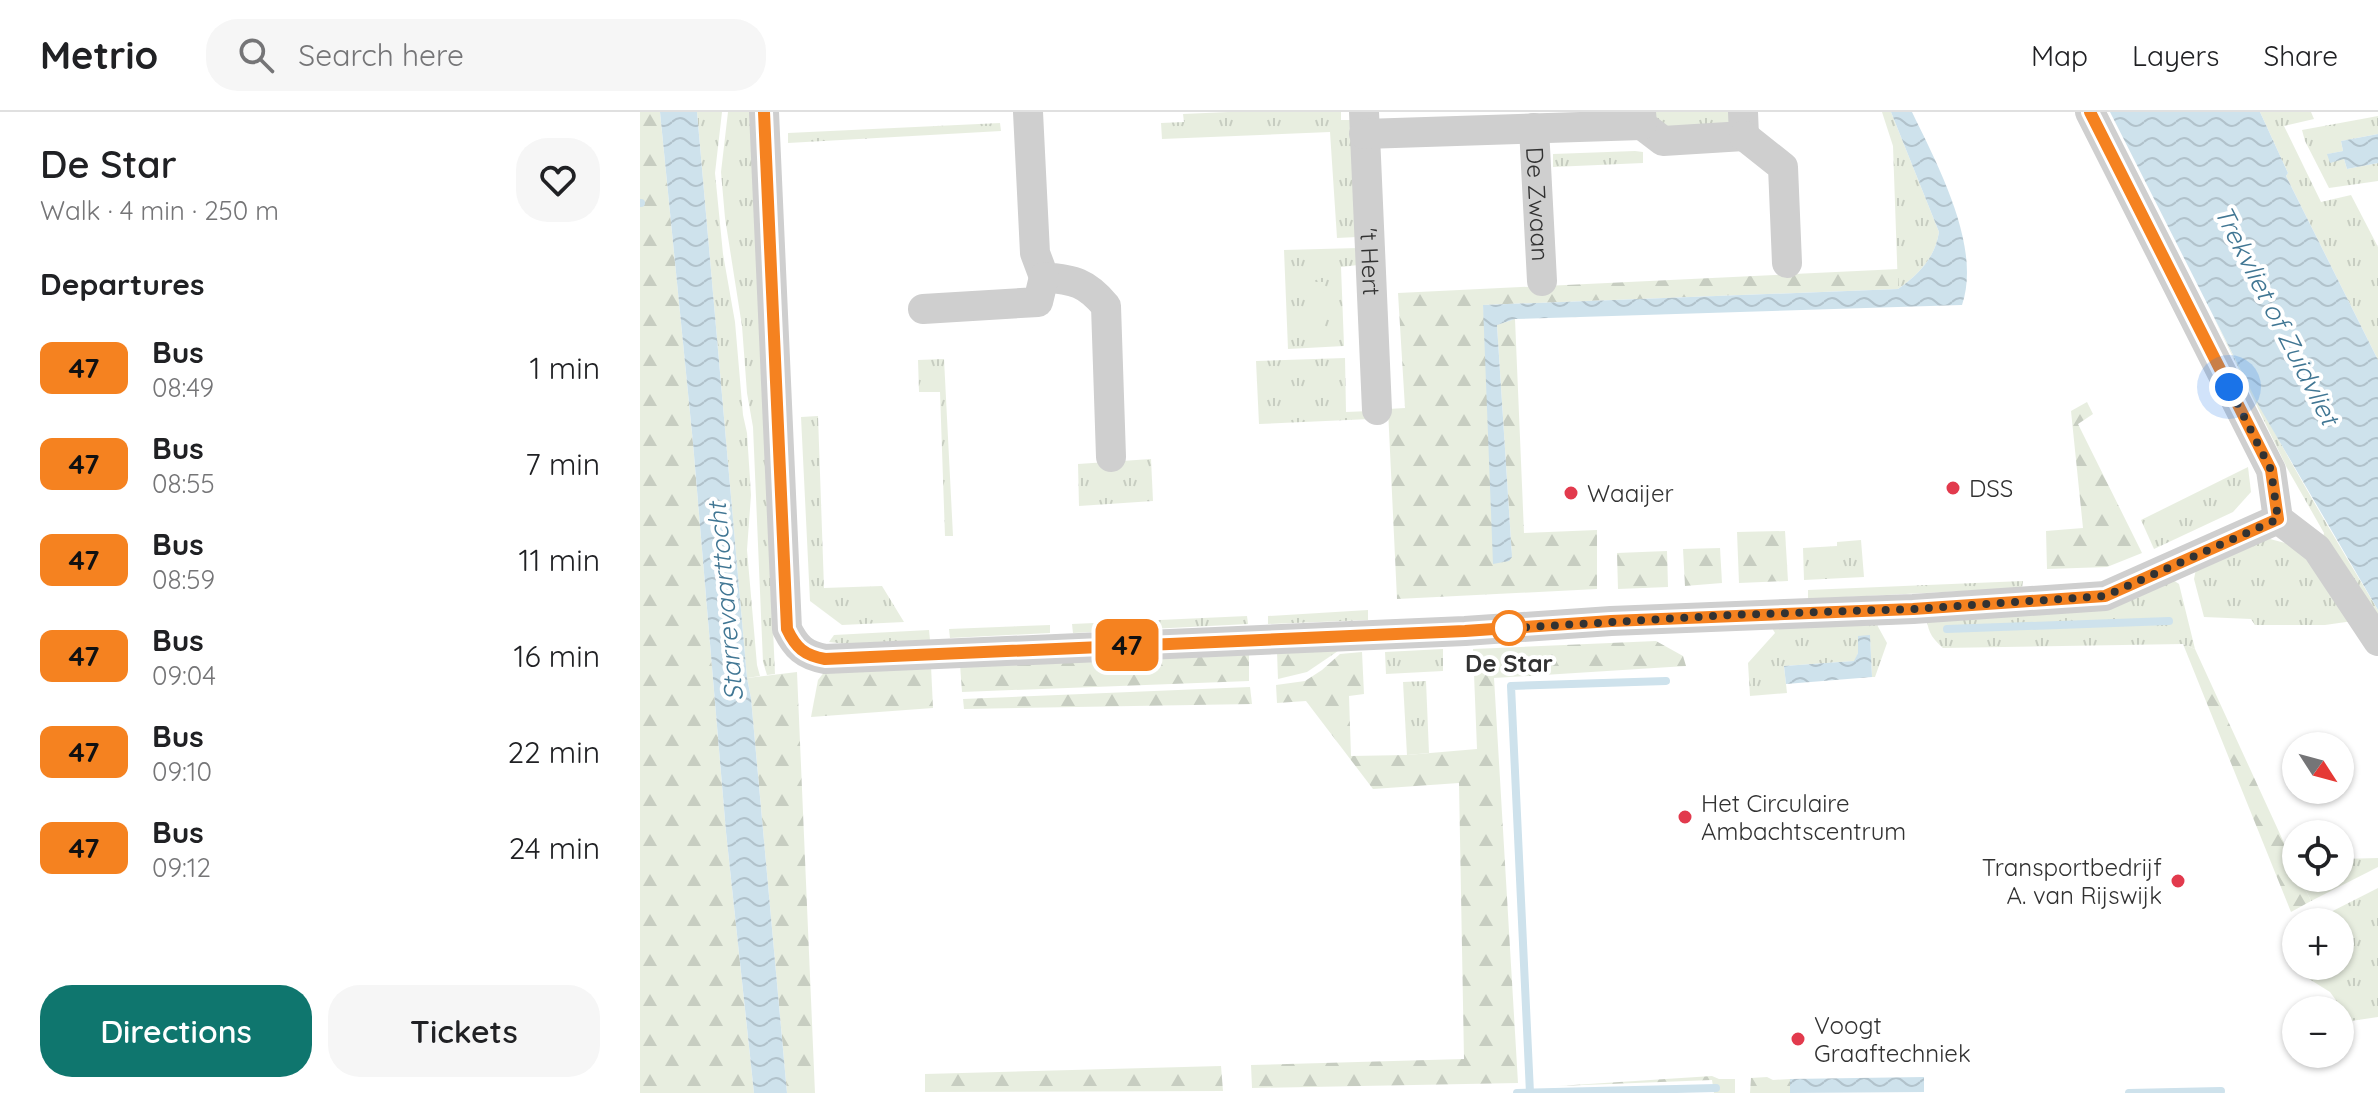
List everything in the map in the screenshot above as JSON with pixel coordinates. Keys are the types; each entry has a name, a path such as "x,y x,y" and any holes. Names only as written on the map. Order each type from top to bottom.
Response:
{"street":[{"path":"764,112 787,629 795,645 808,656 825,659 1465,631 1611,621 1913,609 2105,596 2278,519"},
{"path":"923,309 1038,302 1044,277 1035,253 1028,112"},
{"path":"2090,112 2271,470 2278,519 2317,549 2378,641"},
{"name":"De Zwaan","path":"1364,123 1534,128 1642,118 1663,141 1744,124 1783,167 1787,263"},
{"name":"'t Hert","path":"1364,123 1377,410"},
{"name":"De Zwaan","path":"1534,128 1542,281"},
{"path":"1044,277 1080,282 1093,290 1106,306 1111,457"}],"green space":[{"path":"640,112 660,112 693,443 726,832 754,1093 640,1093"},
{"path":"697,112 722,112 715,173 747,433 751,495 747,550 760,676 747,678"},
{"path":"728,112 750,112 775,674 767,675 763,662 753,427 721,172"},
{"path":"1341,112 1341,120 1351,120 1357,237 1337,238 1330,132 1162,139 1161,123 1184,122 1183,114"},
{"path":"1652,112 1735,112 1735,118 1723,129 1667,132"},
{"path":"1882,112 1891,112 1939,232 1934,250 1925,265 1898,289 1893,146"},
{"path":"2260,112 2311,112 2314,119 2284,126 2321,202 2351,195 2378,247 2378,360 2286,176 2288,173"},
{"path":"2378,116 2378,134 2341,141 2343,151 2328,154 2344,159 2347,169 2378,163 2378,181 2329,188 2302,130"},
{"path":"1000,123 1001,131 788,143 788,133"},
{"path":"1643,152 1643,163 1553,167 1553,154"},
{"path":"1358,248 1358,265 1341,267 1344,346 1288,349 1284,250"},
{"path":"1899,269 1898,289 1483,305 1512,557 1497,325 1515,319 1524,533 1597,530 1597,589 1397,599 1388,409 1405,408 1398,293"},
{"path":"1306,282 1323,282 1324,331 1307,331"},
{"path":"2213,316 2292,464 2378,610 2378,624 2323,538 2324,533 2287,468"},
{"path":"1345,358 1346,412 1370,411 1370,419 1259,424 1256,361"},
{"path":"944,359 953,536 945,536 940,392 919,392 918,360"},
{"path":"2087,402 2093,414 2078,424 2142,553 2107,567 2047,569 2046,531 2083,528 2071,411"},
{"path":"818,416 824,588 882,586 904,622 842,625 810,601 801,417"},
{"path":"1151,459 1153,501 1079,506 1078,464"},
{"path":"2248,467 2251,492 2233,512 2154,549 2141,520"},
{"path":"1785,531 1788,581 1739,583 1737,532"},
{"path":"2270,539 2297,546 2353,621 2325,625 2255,625 2251,619 2204,617 2194,579 2196,569"},
{"path":"1861,540 1864,577 1804,580 1803,548 1837,546 1837,542"},
{"path":"1720,548 1722,583 1685,586 1683,549"},
{"path":"1667,551 1668,587 1618,589 1617,553"},
{"path":"2173,580 2179,584 2195,649 2183,644 1943,648 1932,636 1927,620"},
{"path":"2023,581 2022,588 1808,599 1808,590"},
{"path":"1368,610 1368,620 1268,624 1268,616"},
{"path":"1247,616 1248,624 1073,633 1072,624"},
{"path":"1876,623 1887,643 1875,677 1872,677 1870,638 1858,636 1855,661 1784,666 1787,693 1750,696 1748,663 1775,633 1772,628"},
{"path":"1050,625 1050,633 950,638 949,629"},
{"path":"929,630 930,640 829,642 834,635"},
{"path":"1656,641 1683,656 1686,666 1494,678 1518,1083 1252,1088 1251,1065 1464,1059 1459,783 1373,789 1306,701 1277,703 1276,685 1305,681 1340,654 1362,652 1364,694 1349,696 1351,756 1477,749 1473,649"},
{"path":"2183,644 2195,649 2282,839 2282,890"},
{"path":"1443,649 1443,671 1386,674 1385,652"},
{"path":"1338,651 1307,672 1278,679 1277,652"},
{"path":"1249,653 1249,681 962,692 960,664"},
{"path":"931,666 933,708 811,717 818,680 825,671"},
{"path":"797,672 815,1093 787,1093 747,678"},
{"path":"1426,681 1429,753 1407,755 1403,682"},
{"path":"1250,687 1252,704 964,709 963,699"},
{"path":"2378,858 2378,867 2354,879 2354,859"},
{"path":"2378,888 2378,1017 2354,1021 2354,996 2333,996 2311,980 2354,980 2354,908 2339,908"},
{"path":"2283,892 2307,892 2311,901 2298,908 2289,908"},
{"path":"2307,892 2329,892 2311,901"},
{"path":"1221,1066 1223,1091 925,1092 925,1074"},
{"path":"1712,1076 1735,1079 1735,1093 1714,1093 1712,1080 1558,1086"},
{"path":"1767,1077 1773,1080 1790,1079 1791,1093 1750,1093 1751,1078"}],"water":[{"name":"Starrevaarttocht","path":"660,112 697,112 787,1093 754,1093 726,832 693,443"},
{"path":"1891,112 1912,112 1954,206 1966,257 1967,282 1962,305 1515,319 1497,325 1512,557 1509,561 1493,564 1483,305 1898,289 1925,265 1934,250 1939,232"},
{"name":"Trekvliet of Zuidvliet","path":"2110,112 2260,112 2288,173 2286,176 2378,360 2378,610 2260,408"},
{"path":"2378,134 2378,163 2347,169 2344,159 2330,163 2327,154 2343,151 2341,141"},
{"path":"1870,635 1872,677 1786,684 1784,666 1854,661 1858,653 1858,636"},
{"path":"1924,1077 1924,1092 1790,1093 1790,1079"}],"waterway":[{"path":"1947,629 2169,621"},
{"path":"1530,1093 1511,686 1666,681"},
{"path":"1517,1093 1716,1088"},
{"path":"2129,1093 2221,1091"}],"bus line":[{"name":"47","path":"764,112 787,629 795,645 808,656 825,659 1465,631 1730,615 1913,609 2105,596 2278,519 2271,470 2090,112"}],"place":[{"name":"DSS","path":"1953,488"},
{"name":"Waaijer","path":"1571,493"},
{"name":"De Star","path":"1509,628"},
{"name":"Het Circulaire Ambachtscentrum","path":"1685,817"},
{"name":"Transportbedrijf A. van Rijswijk","path":"2178,881"},
{"name":"Voogt Graaftechniek","path":"1798,1039"}],"route":[{"path":"1509,628 1496,629 1730,615 1913,609 2105,596 2278,519 2271,470 2229,387"}]}
